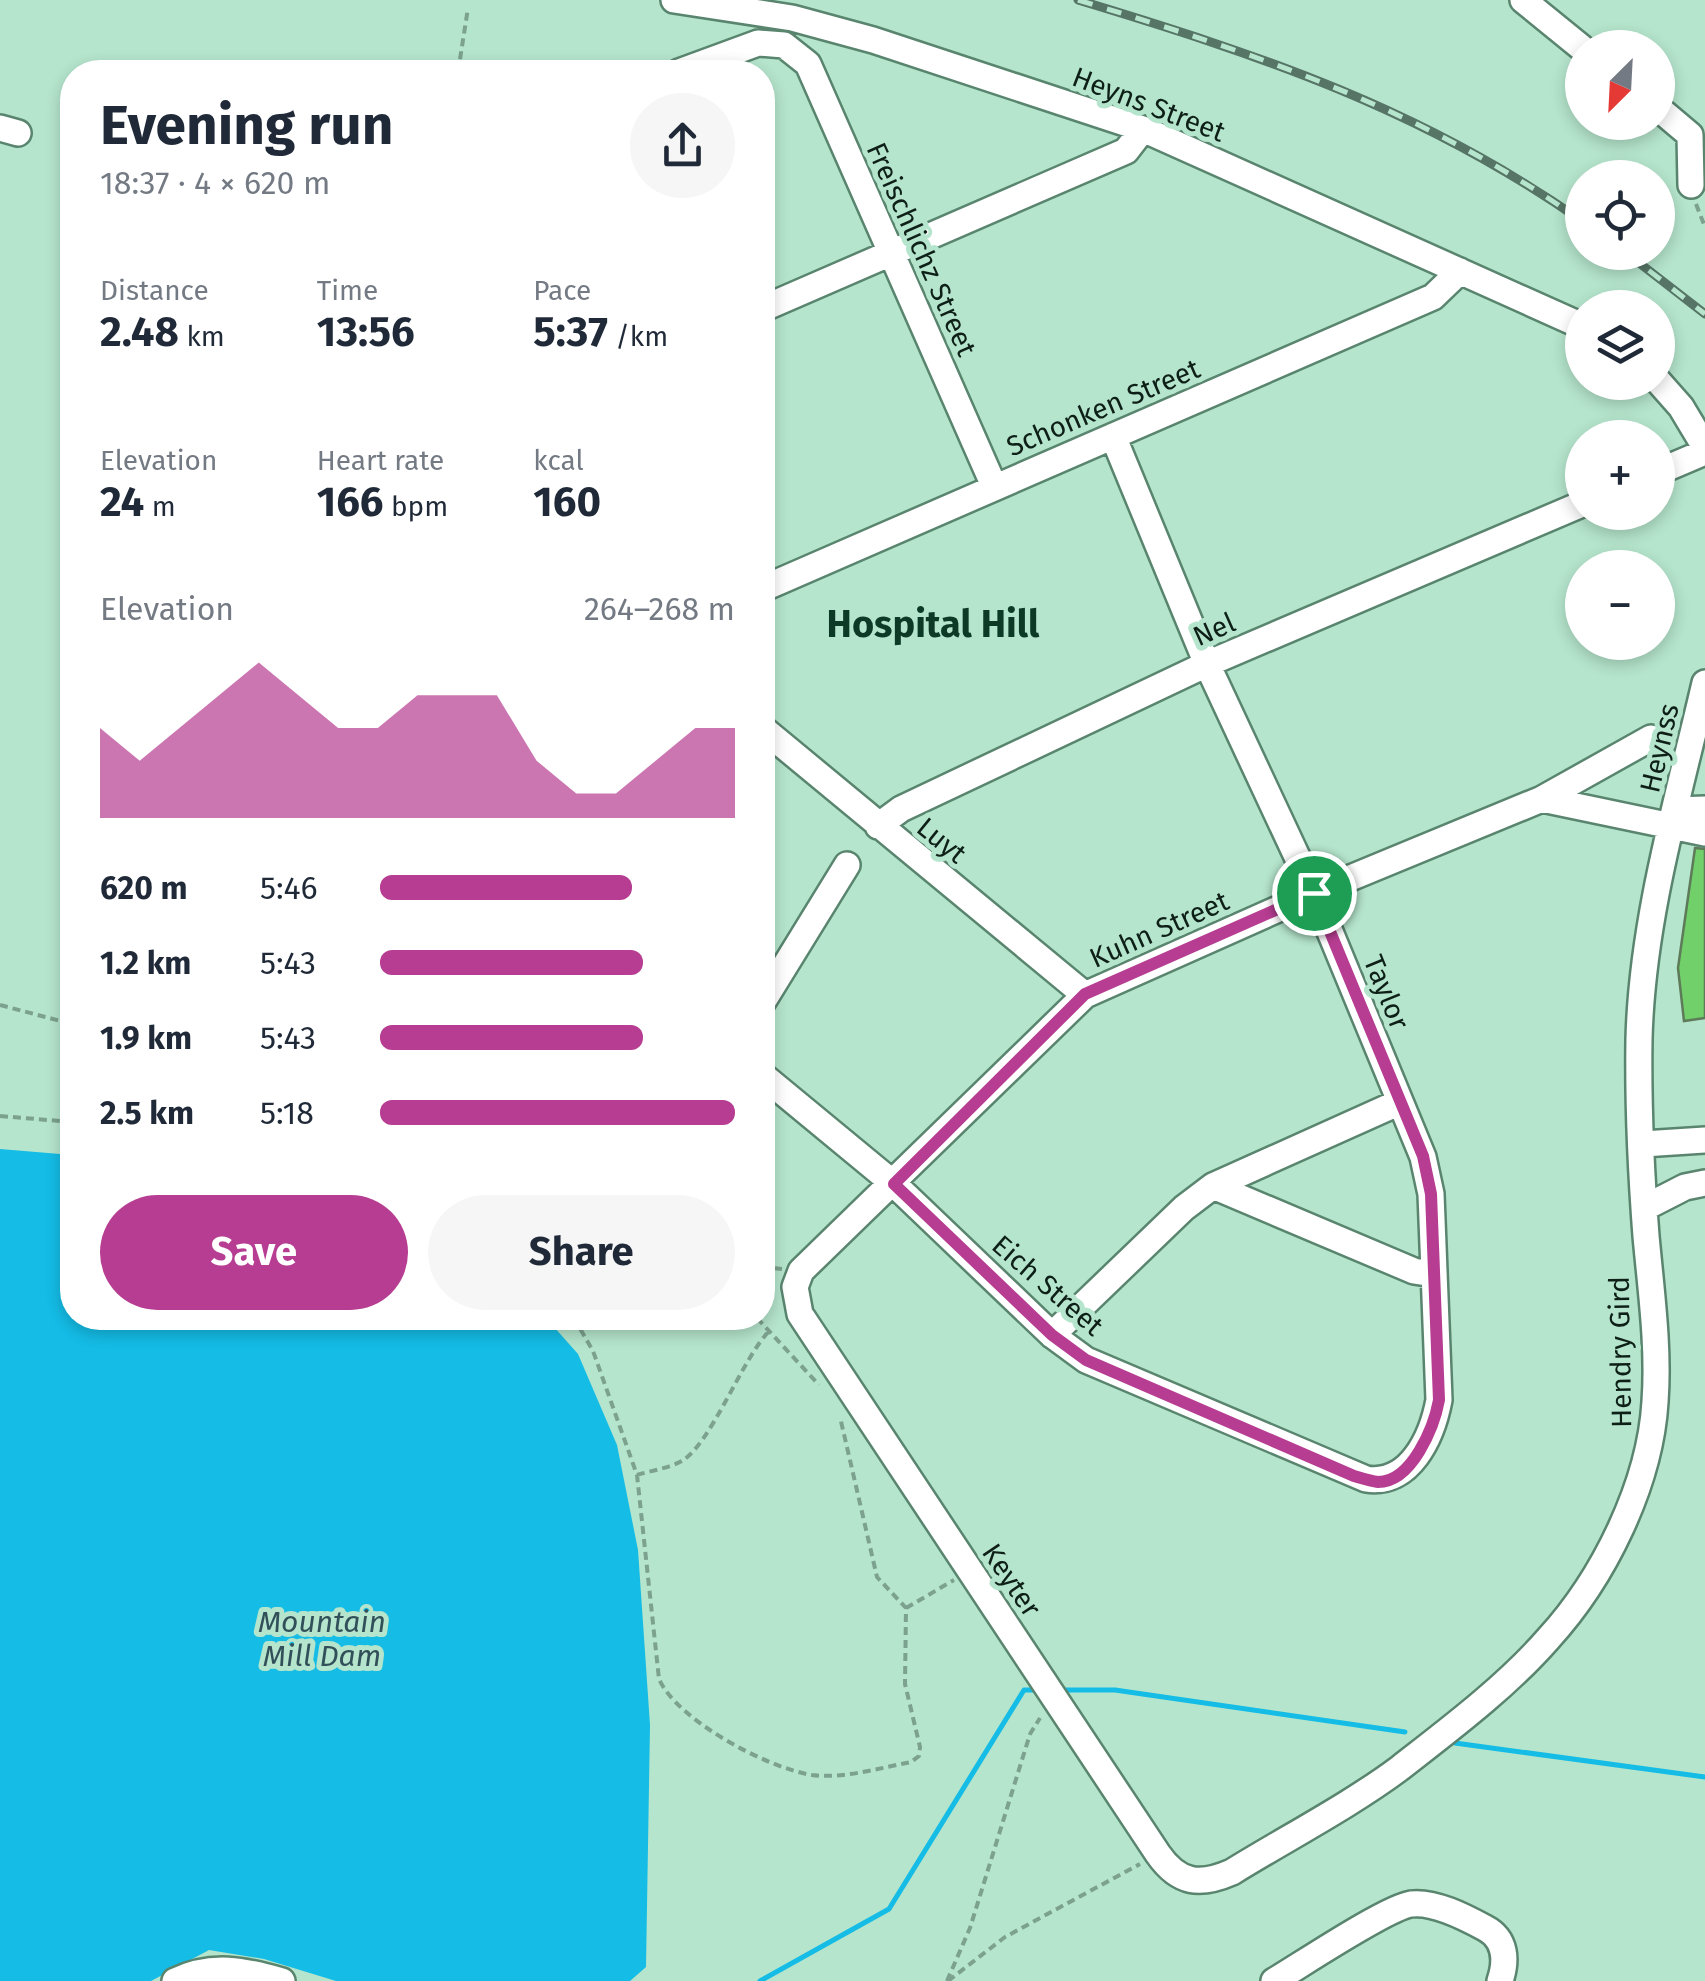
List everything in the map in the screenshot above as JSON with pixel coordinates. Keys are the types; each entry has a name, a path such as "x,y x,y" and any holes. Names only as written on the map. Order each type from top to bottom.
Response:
{"street":[{"name":"Heyns Street","path":"674,0 792,18 907,51 1143,130 1565,318"},
{"path":"1523,0 1565,34"},
{"name":"Freischlichz Street","path":"712,60 758,43 784,45 808,64 994,486"},
{"path":"1675,122 1690,135 1691,185"},
{"path":"775,303 1126,151 1143,130"},
{"name":"Schonken Street","path":"775,583 1433,297 1460,270"},
{"path":"1675,399 1705,450 1675,464"},
{"name":"Taylor","path":"1113,436 1207,664 1314,893 1423,1156 1431,1194 1439,1400 1435,1422 1424,1445 1397,1476"},
{"name":"Nel","path":"878,826 900,808 1207,664 1565,511"},
{"name":"Heynss","path":"1673,818 1705,683"},
{"name":"Kuhn Street","path":"800,1314 795,1299 802,1271 1085,994 1314,893 1542,799 1651,738"},
{"name":"Luyt","path":"775,739 1085,994"},
{"path":"1542,799 1673,818 1705,833"},
{"path":"1673,818 1705,809"},
{"name":"Hendry Gird","path":"1177,1876 1205,1882 1232,1872 1397,1770 1549,1639 1595,1574 1634,1499 1650,1449 1656,1399 1644,1208 1639,1037 1648,949 1673,818"},
{"path":"775,983 847,864"},
{"name":"Eich Street","path":"775,1086 894,1184 1052,1335 1086,1360 1354,1476 1381,1482 1397,1476"},
{"path":"1052,1335 1184,1208 1213,1186 1400,1102"},
{"path":"1643,1144 1705,1140"},
{"path":"1644,1208 1684,1186 1705,1183"},
{"path":"1213,1186 1414,1271 1433,1274"},
{"name":"Keyter","path":"800,1314 1158,1854 1177,1876"},
{"path":"1274,1981 1380,1919 1414,1904 1456,1914 1494,1932 1504,1948 1500,1981"},
{"path":"174,1981 191,1973 220,1968 282,1981"}],"path":[{"path":"460,60 468,8"},
{"path":"0,1005 60,1021"},
{"path":"0,1116 60,1121"},
{"path":"581,1330 592,1351 636,1476 659,1679 665,1693 736,1745 783,1767 814,1775 916,1760 920,1748 905,1684 906,1608 877,1577 837,1402"},
{"path":"636,1476 683,1460 730,1394 752,1349 768,1330"},
{"path":"906,1608 970,1571"},
{"path":"947,1981 970,1928 1030,1734 1053,1697"},
{"path":"947,1981 1005,1937 1158,1854"}],"water":[{"name":"Mountain Mill Dam","path":"0,1149 60,1154 60,1330 557,1330 578,1354 617,1445 638,1550 650,1725 646,1967 630,1981 336,1981 264,1959 209,1950 151,1981 0,1981"}],"building":[{"path":"1695,848 1705,849 1705,1018 1684,1021 1678,968"}],"waterway":[{"path":"760,1981 889,1909 1024,1690 1033,1690"},
{"path":"1065,1690 1115,1690 1405,1732"},
{"path":"1455,1743 1705,1777"}],"railway":[{"path":"1078,0 1212,42 1339,90 1462,147 1565,210"},
{"path":"1648,270 1705,314"}],"district":[{"name":"Hospital Hill","path":"933,624"}],"route":[{"path":"1314,893 1423,1156 1431,1194 1439,1400 1435,1422 1424,1445 1397,1476 1381,1482 1354,1476 1086,1360 1052,1335 894,1184 1085,994 1314,893"}]}
